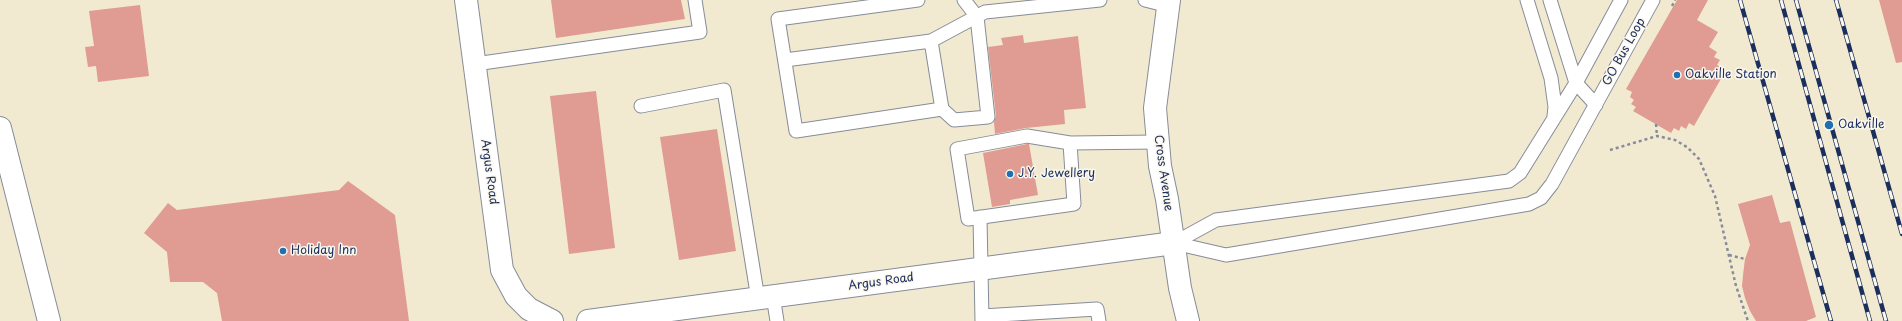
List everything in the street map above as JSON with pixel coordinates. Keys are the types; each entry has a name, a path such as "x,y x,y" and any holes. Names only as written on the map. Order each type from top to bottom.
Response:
{"street":[{"name":"Argus Road","path":"466,0 502,270 516,296 529,309 552,321"},
{"name":"Cross Avenue","path":"1169,3 1155,108 1160,166 1174,243 1180,288 1188,321"},
{"path":"0,128 49,321"},
{"name":"Argus Road","path":"588,321 1174,243"}],"lane":[{"path":"475,64 700,32 695,0"},
{"path":"918,0 778,19 796,131 942,109"},
{"path":"931,41 942,109 954,120 988,117 977,17 964,0"},
{"path":"785,60 931,41 985,12 1100,0"},
{"path":"1146,0 1169,3"},
{"path":"1527,0 1551,78 1555,107 1554,117"},
{"path":"1550,0 1576,82 1596,105"},
{"path":"1174,243 1216,220 1509,181 1520,173 1576,82 1621,0"},
{"name":"GO Bus Loop","path":"1174,243 1226,255 1530,204 1541,198 1552,184 1653,0"},
{"path":"641,106 724,90 766,297 777,321"},
{"path":"1070,143 1074,204 968,219 957,149 1027,136 1070,143 1158,142"},
{"path":"980,217 982,319 1097,310 1099,321"}],"path":[{"path":"1656,124 1657,136"},
{"path":"1610,150 1657,136 1681,143 1699,159 1715,196 1729,255 1748,321"},
{"path":"1729,255 1745,259"}],"building":[{"path":"551,0 681,0 685,19 556,38"},
{"name":"Oakville Station","path":"1677,0 1708,0 1697,20 1718,32 1709,47 1717,52 1714,57 1720,60 1717,65 1721,67 1717,74 1722,77 1694,126 1689,123 1686,129 1681,126 1679,131 1674,128 1671,133 1633,111 1636,107 1631,104 1634,100 1630,97 1632,92 1626,89"},
{"path":"1879,0 1902,0 1902,62 1896,63"},
{"path":"140,5 149,76 98,82 96,66 88,67 85,47 94,46 89,11"},
{"path":"1023,35 1024,43 1078,36 1086,108 1064,110 1065,124 1026,128 995,134 994,122 996,116 988,47 1003,45 1001,38"},
{"path":"596,91 615,248 569,254 550,96"},
{"path":"717,129 736,251 679,260 660,137"},
{"name":"J.Y. Jewellery","path":"1029,144 1038,195 1010,200 1010,204 992,207 983,153"},
{"name":"Holiday Inn","path":"348,181 395,215 409,321 222,321 217,293 203,282 170,282 167,252 144,233 168,203 177,210 339,190"},
{"path":"1772,195 1780,223 1790,221 1816,317 1806,321 1756,321 1745,298 1742,286 1743,275 1745,259 1750,245 1738,204"}],"railway":[{"path":"1740,0 1831,321"},
{"path":"1781,0 1870,321"},
{"path":"1796,0 1886,321"},
{"path":"1836,0 1902,234"}],"place":[{"name":"Oakville Station","path":"1677,75"},
{"name":"Oakville","path":"1829,125"},
{"name":"J.Y. Jewellery","path":"1010,174"},
{"name":"Holiday Inn","path":"283,251"}]}
